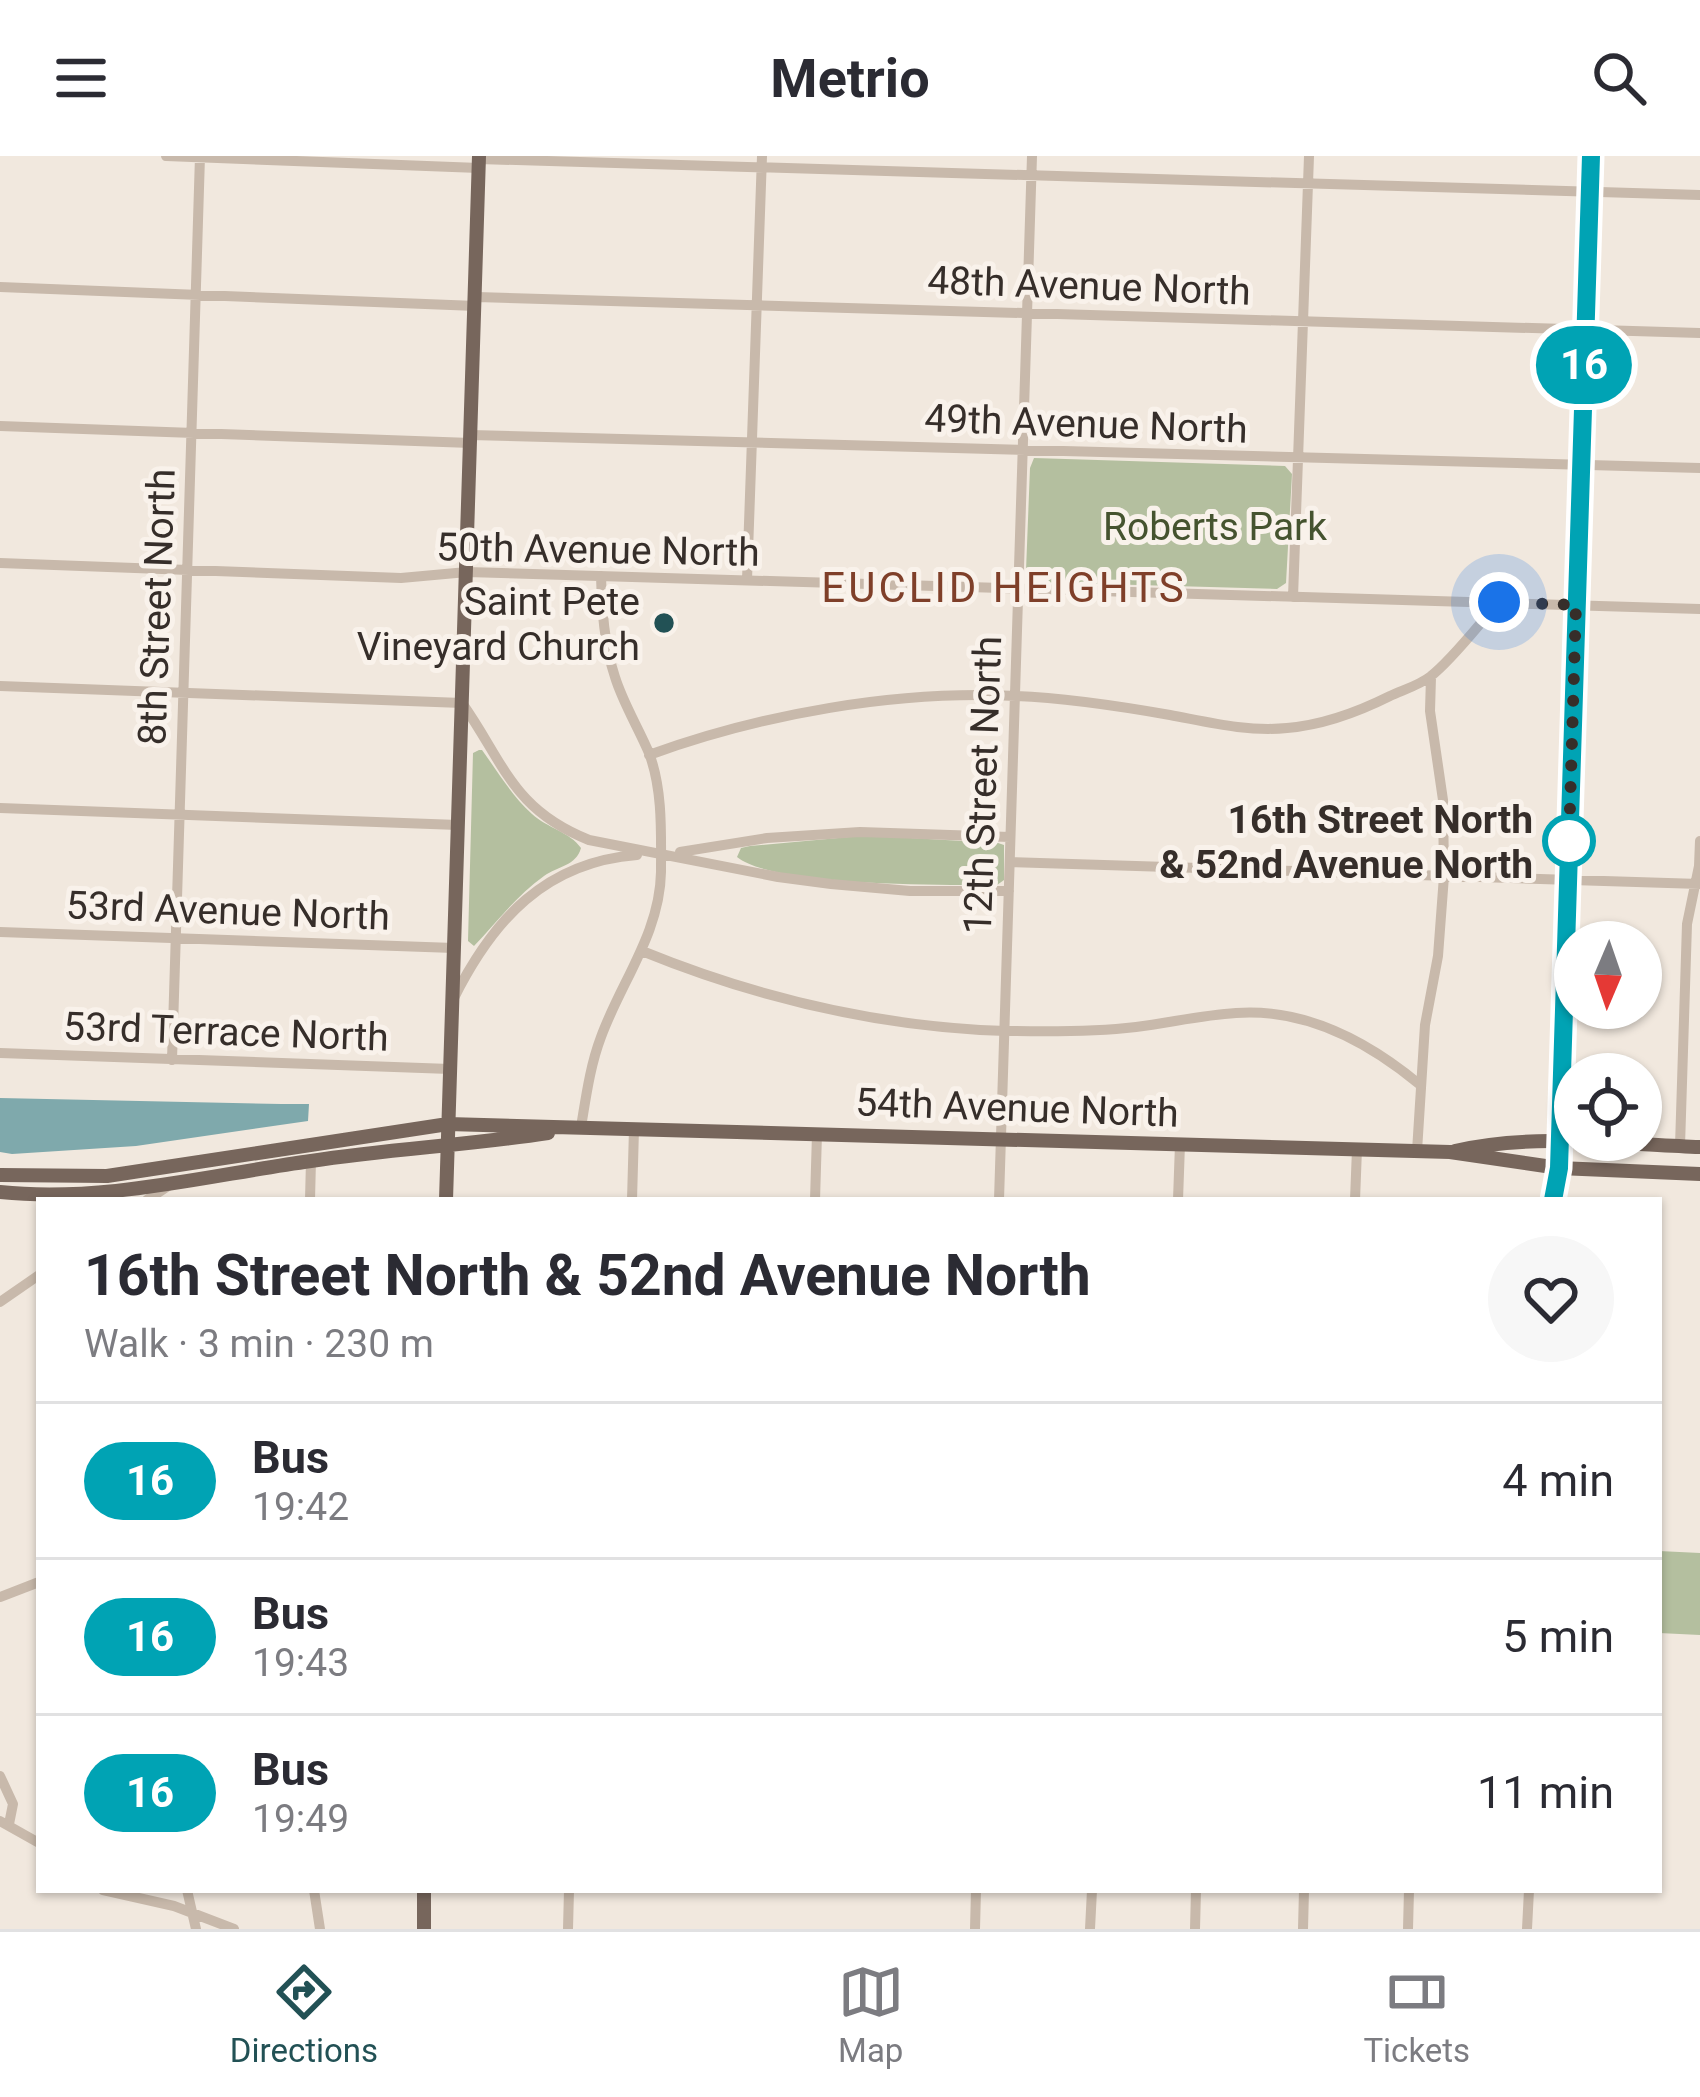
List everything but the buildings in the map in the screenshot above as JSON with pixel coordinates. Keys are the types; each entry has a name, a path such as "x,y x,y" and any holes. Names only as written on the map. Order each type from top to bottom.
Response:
{"main road":[{"path":"446,1197 479,161"},
{"name":"54th Avenue North","path":"0,1175 108,1189 448,1124 1450,1152 1559,1168 1700,1174"},
{"name":"54th Avenue North","path":"0,1192 55,1195 173,1183 311,1160 581,1127"},
{"name":"54th Avenue North","path":"1450,1152 1522,1141 1554,1143"},
{"name":"54th Avenue North","path":"1662,1146 1700,1147"},
{"path":"424,1893 424,1929"}],"street":[{"path":"166,156 762,162 1031,177 1700,195"},
{"name":"12th Street North","path":"999,1197 1032,156"},
{"path":"1293,597 1309,156"},
{"path":"1562,1053 1591,156"},
{"name":"8th Street North","path":"172,1060 200,157"},
{"path":"747,580 762,162"},
{"name":"48th Avenue North","path":"0,287 1700,332"},
{"name":"49th Avenue North","path":"0,426 1700,468"},
{"name":"50th Avenue North","path":"0,563 401,578 466,572 1700,609"},
{"path":"581,1127 599,1040 642,951 661,879 661,821 650,755 615,678 602,616 601,576"},
{"path":"650,755 757,723 908,699 1016,696 1106,704 1237,728 1290,728 1337,718 1431,677 1499,602"},
{"path":"1417,1151 1419,1084 1444,876 1443,800 1430,710 1431,677"},
{"path":"0,686 462,703 502,771 530,804 589,840 778,877 868,888 1009,890"},
{"path":"0,808 458,825"},
{"path":"452,1001 490,935 529,896 592,862 832,833 1010,837"},
{"path":"1680,1146 1688,924 1698,884 1700,842"},
{"path":"1010,862 1698,884"},
{"name":"53rd Avenue North","path":"0,932 454,948"},
{"path":"642,951 718,981 822,1008 921,1025 1004,1031 1130,1028 1234,1013 1285,1015 1356,1041 1419,1084"},
{"name":"53rd Terrace North","path":"0,1053 450,1070"},
{"path":"632,1197 634,1129"},
{"path":"815,1197 817,1134"},
{"path":"1178,1197 1180,1144"},
{"path":"1355,1197 1357,1149"},
{"path":"310,1197 311,1160"},
{"path":"1554,1197 1559,1161"},
{"path":"152,1197 173,1183"},
{"path":"0,1302 36,1277"},
{"path":"0,1598 36,1583"},
{"path":"0,1776 13,1804 5,1822 36,1841"},
{"path":"118,1893 157,1901 234,1929"},
{"path":"188,1893 196,1929"},
{"path":"314,1893 320,1929"},
{"path":"568,1929 569,1893"},
{"path":"975,1929 976,1893"},
{"path":"1090,1929 1091,1893"},
{"path":"1195,1929 1196,1893"},
{"path":"1303,1929 1304,1893"},
{"path":"1408,1929 1409,1893"},
{"path":"1527,1929 1529,1893"}],"green space":[{"name":"Roberts Park","path":"1034,458 1285,466 1292,474 1286,583 1277,589 1031,582 1026,571"},
{"path":"479,750 532,814 581,848 571,862 524,892 474,946 468,941 473,753"},
{"path":"849,837 998,843 1004,845 1004,880 997,885 972,885 822,879 757,867 737,857 741,848 750,846"},
{"path":"1662,1551 1700,1553 1700,1635 1662,1633"}],"water":[{"path":"0,1098 309,1104 308,1121 136,1146 12,1154 0,1152"}],"bus line":[{"name":"16","path":"1554,1197 1559,1168 1591,156"}],"place":[{"name":"Saint Pete Vineyard Church","path":"664,623"},
{"name":"16th Street North & 52nd Avenue North","path":"1569,841"}],"district":[{"name":"EUCLID HEIGHTS","path":"1004,587"}],"route":[{"path":"1499,602 1576,605 1569,841"}]}
